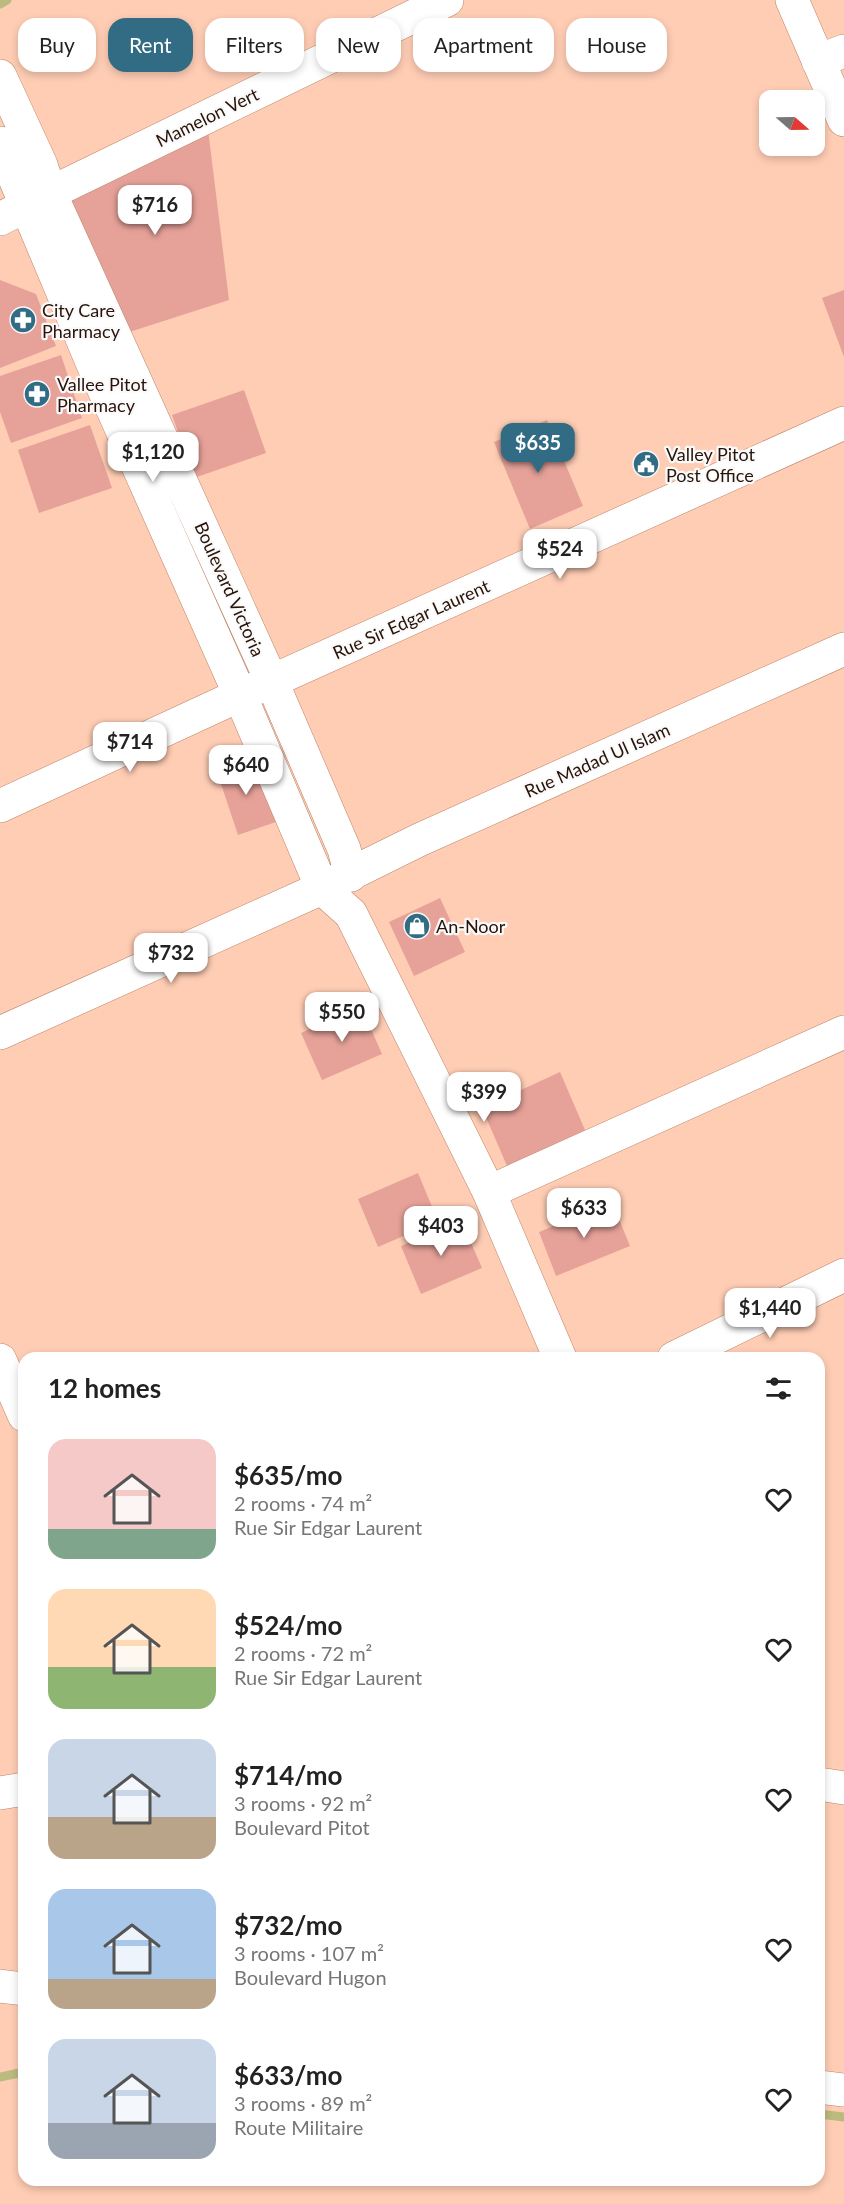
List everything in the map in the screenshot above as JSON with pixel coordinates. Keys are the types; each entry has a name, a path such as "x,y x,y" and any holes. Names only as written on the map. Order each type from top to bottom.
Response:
{"main road":[{"name":"Mamelon Vert","path":"25,206 447,0"},
{"path":"792,0 831,56 844,120"},
{"name":"Boulevard Victoria","path":"0,76 41,165 25,206 272,682 344,849 336,881"},
{"name":"Boulevard Victoria","path":"0,143 25,206 240,695 336,881"},
{"name":"Rue Sir Edgar Laurent","path":"0,806 240,695 844,423"},
{"name":"Rue Madad Ul Islam","path":"0,1034 336,881 419,840 844,649"},
{"path":"336,881 489,1192 557,1352"},
{"path":"489,1192 844,1032"},
{"path":"686,1352 844,1275"},
{"path":"0,1360 18,1401"},
{"path":"825,1785 844,1788"},
{"path":"0,1793 18,1790"},
{"path":"0,1986 18,1988"},
{"path":"825,2088 844,2090"}],"building":[{"path":"208,129 229,300 120,335 64,198"},
{"name":"City Care Pharmacy","path":"0,280 36,294 56,346 0,368"},
{"path":"844,290 844,357 822,298"},
{"name":"Vallee Pitot Pharmacy","path":"61,355 82,418 11,443 0,412 0,376"},
{"path":"244,390 266,453 194,478 172,415"},
{"path":"547,420 583,506 530,529 494,442"},
{"path":"90,425 112,488 39,513 18,450"},
{"path":"253,756 276,822 238,835 216,769"},
{"path":"440,898 465,952 414,976 389,922"},
{"path":"361,1006 382,1054 322,1080 301,1033"},
{"path":"560,1072 585,1130 507,1166 482,1108"},
{"path":"418,1173 438,1221 378,1247 358,1199"},
{"path":"612,1202 630,1246 556,1276 539,1232"},
{"path":"461,1220 482,1268 421,1294 401,1246"}],"waterway":[{"path":"0,4 7,0"},
{"path":"0,2077 18,2073"},
{"path":"825,2115 844,2117"}],"place":[{"name":"City Care Pharmacy","path":"23,320"},
{"name":"Vallee Pitot Pharmacy","path":"37,394"},
{"name":"Valley Pitot Post Office","path":"646,464"},
{"name":"An-Noor","path":"417,926"}]}
